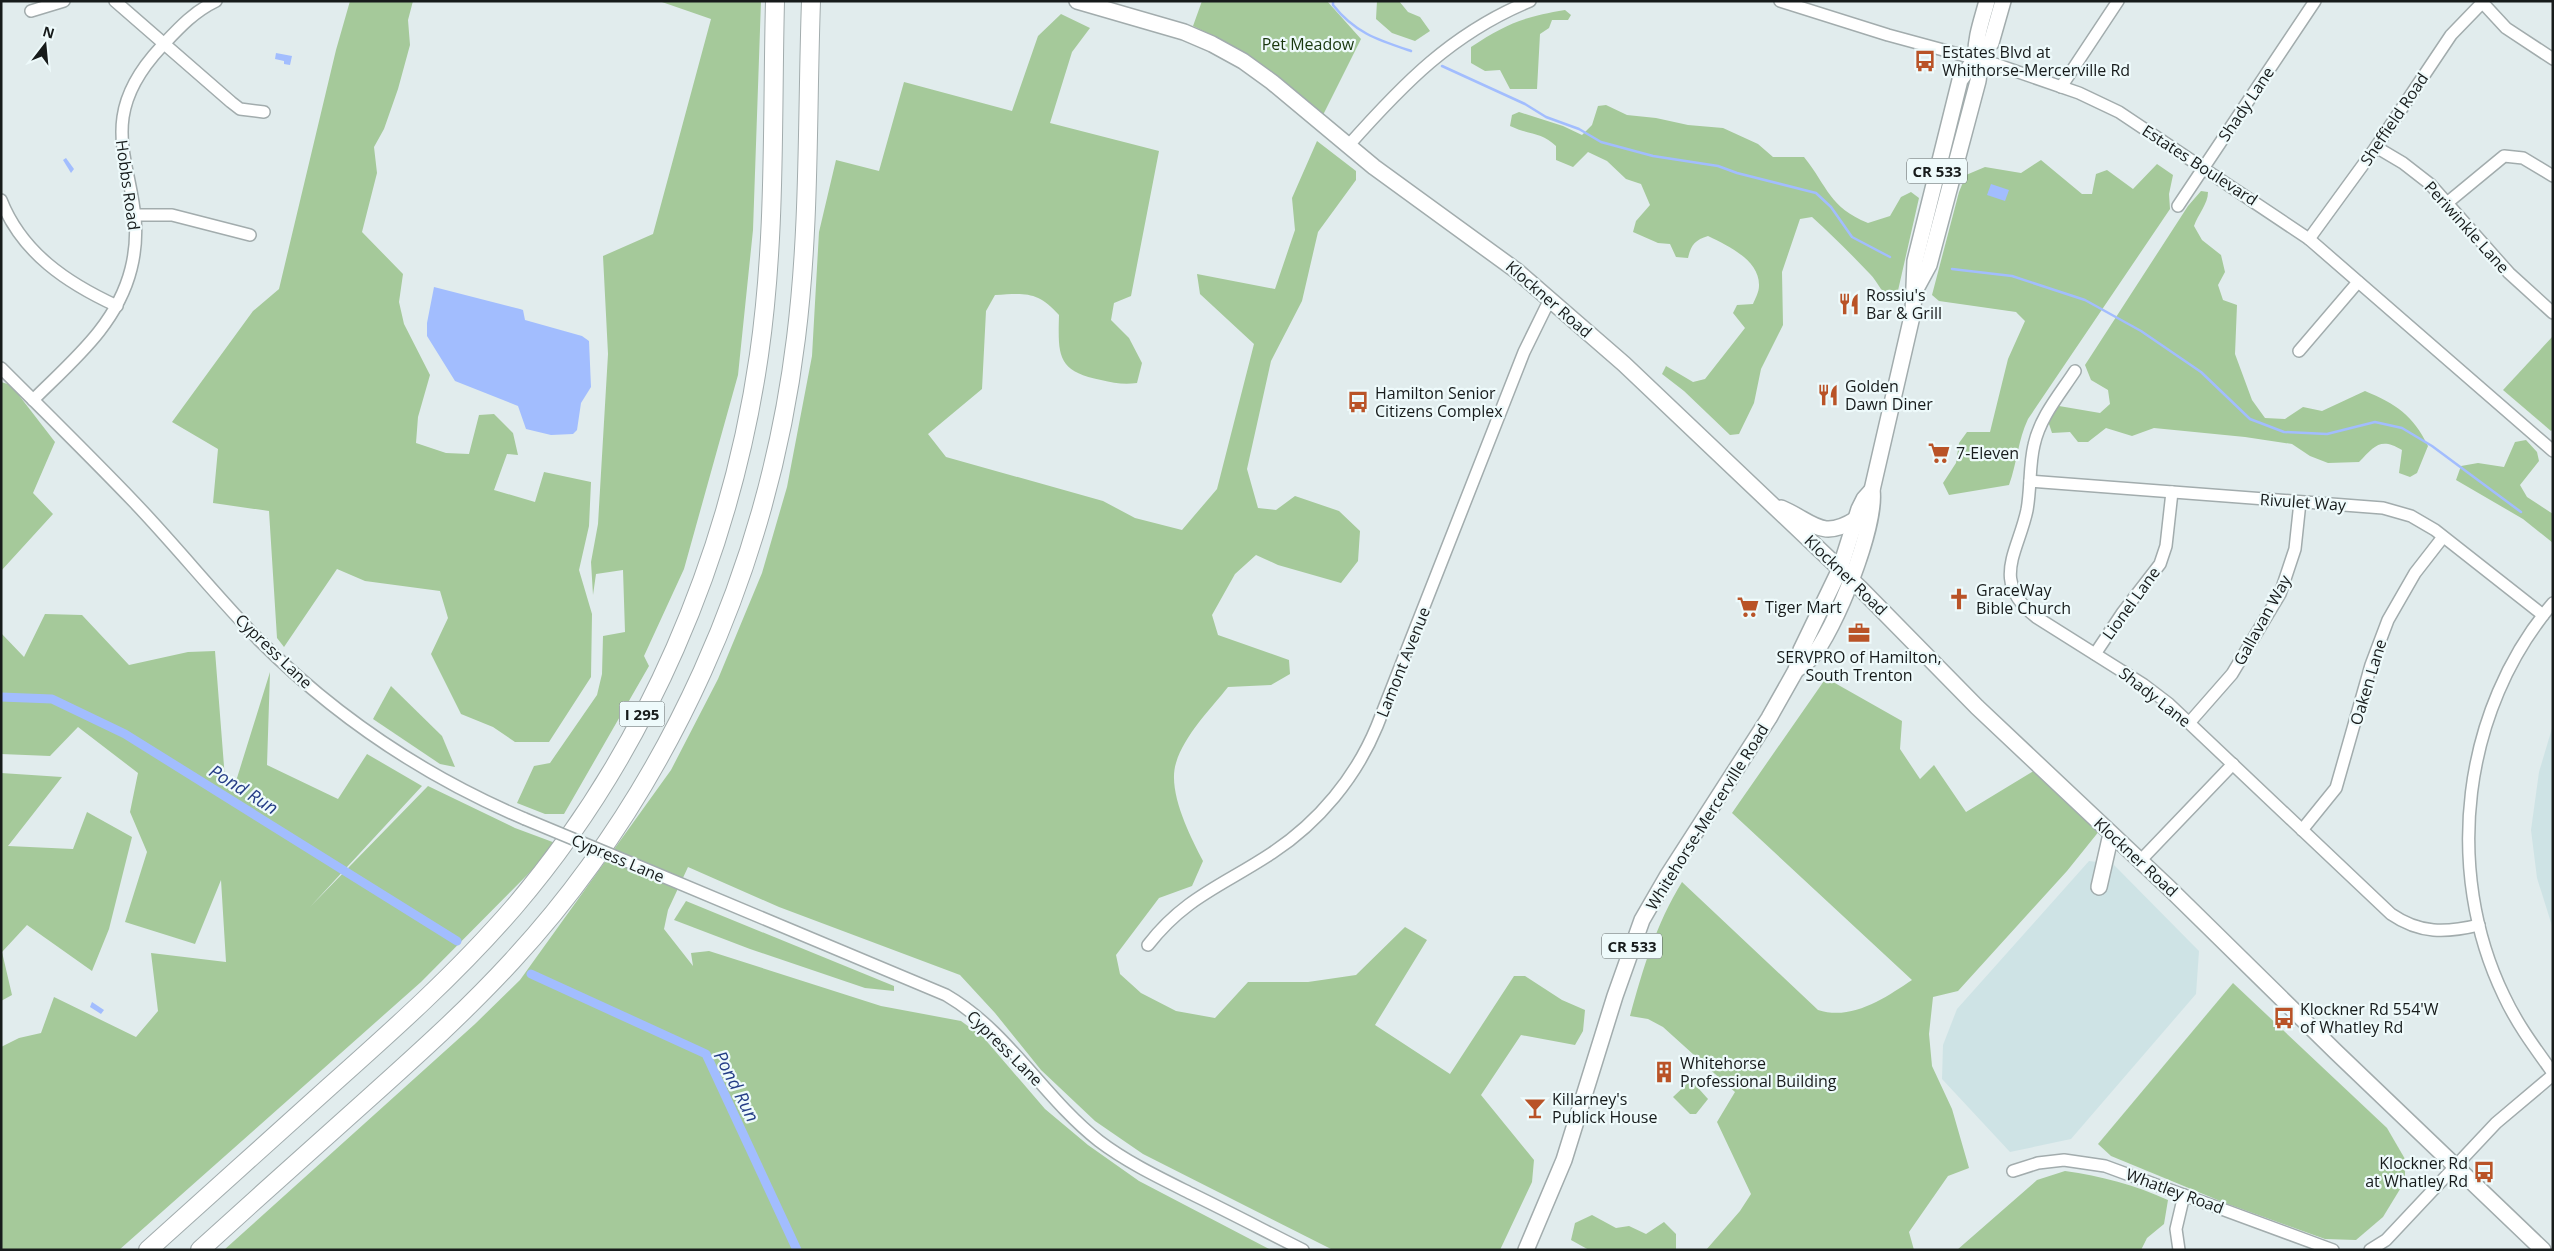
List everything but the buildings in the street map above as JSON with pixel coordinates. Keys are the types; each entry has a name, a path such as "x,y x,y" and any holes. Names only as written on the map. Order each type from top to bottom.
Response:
{"highway":[{"name":"I 295","path":"148,1250 421,1004 486,938 537,878 580,820 627,744 652,697 688,616 715,543 737,468 753,392 767,276 775,1"},
{"name":"I 295","path":"200,1250 445,1030 524,949 581,879 630,808 667,744 692,694 729,608 755,533 776,456 791,377 804,258 811,1"}],"main road":[{"name":"Klockner Road","path":"1077,1 1180,30 1226,51 1264,76 1374,167 1494,253 1550,299 1624,364 1840,569 1977,707 2140,861 2543,1250"},
{"name":"Whitehorse-Mercerville Road","path":"1796,670 1811,658 1844,600 1872,515 1874,502 1872,490 1913,312 1916,290 1929,265 1947,203 1979,76 1976,58 1978,33 1987,1"},
{"path":"1976,58 1992,43 2002,1"},
{"name":"Whitehorse-Mercerville Road","path":"1526,1250 1564,1160 1615,996 1642,920 1668,875 1769,718 1796,670 1801,650 1840,569 1864,498 1872,490"},
{"path":"1771,504 1799,516 1816,526 1831,530 1842,528 1858,514"},
{"path":"2099,887 2111,834"}],"street":[{"path":"31,11 64,1"},
{"path":"115,1 240,109 251,112 264,112"},
{"name":"Hobbs Road","path":"33,400 93,340 117,306 132,267 135,242 134,215 121,140 123,112 138,74 193,15 216,1"},
{"path":"1348,146 1398,89 1439,53 1479,26 1530,1"},
{"name":"Estates Boulevard","path":"1780,1 1888,34 1976,58 2099,101 2119,112 2309,239 2553,451"},
{"path":"2061,87 2118,1"},
{"name":"Shady Lane","path":"2178,206 2315,1"},
{"path":"2482,2 2506,28 2553,59"},
{"name":"Sheffield Road","path":"2309,239 2376,147 2451,35 2482,2"},
{"name":"Periwinkle Lane","path":"2376,147 2416,172 2447,203 2509,274 2553,313"},
{"path":"2447,203 2504,156 2523,158 2553,176"},
{"path":"1,200 14,227 45,263 78,287 117,306"},
{"path":"134,215 172,215 250,235"},
{"path":"2299,351 2358,282"},
{"name":"Lamont Avenue","path":"1148,945 1174,915 1189,903 1287,842 1325,808 1355,770 1368,749 1524,352 1550,299"},
{"name":"Cypress Lane","path":"1,368 135,503 258,639 324,698 359,725 420,766 458,788 631,864 946,995 970,1011 994,1032 1066,1111 1100,1141 1147,1172 1303,1250"},
{"name":"Shady Lane","path":"2074,371 2038,432 2031,458 2030,481 2023,524 2010,564 2012,585 2016,595 2027,610 2144,685 2189,722 2391,914 2401,921 2435,932 2479,925"},
{"name":"Rivulet Way","path":"2030,481 2383,508 2423,522 2543,615"},
{"name":"Lionel Lane","path":"2095,654 2164,555 2172,492"},
{"name":"Gallavan Way","path":"2189,722 2232,674 2280,594 2295,549 2300,502"},
{"name":"Oaken Lane","path":"2302,830 2336,788 2371,665 2388,620 2415,573 2443,537"},
{"path":"2370,1250 2386,1240 2454,1166 2515,1105 2553,1074 2519,1024 2504,996 2479,925 2473,896 2468,845 2475,768 2483,735 2497,695 2520,649 2553,603"},
{"path":"2140,861 2233,764"},
{"name":"Whatley Road","path":"2014,1171 2038,1163 2064,1160 2105,1166 2333,1250"},
{"path":"2179,1250 2176,1229 2184,1195"}],"shaded area":[{"path":"2553,725 2553,929 2537,878 2531,830 2539,772"},
{"path":"2089,861 2113,864 2199,951 2196,994 2071,1139 2010,1152 1942,1079 1943,1045 1957,1009"}],"green space":[{"path":"350,1 413,1 408,20 410,45 398,89 384,129 374,147 377,173 362,232 403,274 399,302 404,324 430,375 418,417 416,443 446,453 469,454 479,415 494,414 513,433 518,455 507,454 494,490 535,502 544,472 591,482 589,526 579,570 592,614 591,677 549,742 515,742 493,727 461,714 431,654 448,618 440,591 365,581 337,569 284,647 277,638 269,511 213,503 218,449 172,422 253,311 279,289 336,50"},
{"path":"659,1 761,1 753,230 738,375 684,569 644,656 649,666 564,814 545,814 517,803 534,766 550,763 597,695 602,674 603,636 625,632 623,570 596,574 593,595 591,562 598,524 608,354 603,256 653,234 711,19"},
{"name":"Pet Meadow","path":"1202,1 1327,1 1361,39 1323,115 1293,89 1245,55 1193,26"},
{"path":"1377,1 1399,1 1408,12 1420,17 1430,31 1415,41 1392,33 1376,19"},
{"path":"1565,10 1571,15 1568,20 1552,20 1549,28 1540,34 1537,89 1510,89 1500,70 1485,71 1471,63 1471,47 1495,32 1515,22"},
{"path":"1061,14 1090,28 1072,52 1050,123 1159,151 1131,296 1114,303 1111,320 1129,338 1142,363 1137,383 1123,384 1110,382 1076,372 1063,360 1059,341 1059,315 1051,307 1044,301 1030,295 995,295 986,311 982,389 928,434 946,457 1103,501 1135,518 1182,530 1217,489 1254,344 1200,294 1197,274 1275,289 1295,230 1292,198 1317,141 1356,171 1356,180 1318,232 1302,301 1271,361 1247,469 1258,508 1276,510 1295,496 1339,511 1360,531 1358,561 1341,583 1278,565 1256,555 1235,574 1212,615 1218,635 1289,660 1290,674 1271,685 1228,687 1185,742 1176,763 1174,774 1175,787 1181,813 1203,861 1192,886 1159,898 1116,955 1120,974 1141,993 1176,1011 1215,1018 1248,982 1308,982 1356,975 1405,927 1427,940 1375,1025 1450,1074 1514,976 1525,976 1562,1000 1585,1010 1583,1031 1575,1045 1521,1035 1481,1095 1534,1160 1532,1182 1500,1250 1333,1250 1143,1154 1095,1121 1041,1070 995,1013 960,975 779,907 688,867 668,910 664,929 693,966 691,953 709,951 881,1006 961,1021 983,1037 1045,1109 1088,1145 1139,1181 1271,1250 224,1250 475,1024 520,980 671,770 718,679 762,573 787,487 812,356 819,232 836,160 879,171 904,82 1012,111 1038,36"},
{"path":"1606,105 1627,115 1656,118 1688,125 1723,128 1758,144 1773,157 1804,157 1837,203 1855,217 1868,223 1890,216 1901,197 1911,192 1919,198 1897,295 1889,297 1883,292 1873,277 1812,217 1800,219 1782,272 1783,325 1761,369 1754,403 1739,434 1730,435 1684,391 1662,374 1666,366 1693,382 1705,379 1745,328 1733,313 1737,305 1753,304 1758,293 1758,277 1749,261 1725,244 1708,236 1694,244 1688,258 1676,257 1670,244 1658,243 1633,232 1636,221 1650,205 1641,184 1626,179 1607,161 1588,152 1573,167 1556,160 1556,146 1551,141 1510,126 1512,115 1519,112 1563,126 1582,135 1592,125 1598,106"},
{"path":"2041,160 2082,194 2092,194 2096,174 2107,170 2133,189 2157,164 2173,175 2169,194 2170,209 2028,419 2009,485 1949,495 1943,483 1956,463 1959,443 1967,432 1990,432 2008,359 2025,321 2016,312 1939,301 1932,295 1959,192 1966,175 1985,167 2021,173"},
{"path":"2201,191 2208,192 2208,196 2194,226 2202,240 2221,255 2225,272 2218,285 2223,300 2237,305 2235,354 2252,400 2265,418 2285,419 2303,407 2322,411 2365,391 2395,406 2410,418 2422,435 2428,446 2417,473 2410,477 2399,473 2402,450 2388,444 2378,445 2359,462 2328,463 2310,456 2292,444 2245,437 2154,428 2132,436 2106,428 2088,442 2078,442 2070,432 2052,433 2048,421 2059,406 2100,413 2110,404 2108,390 2091,380 2085,365 2188,206"},
{"path":"2553,336 2553,429 2551,431 2503,390"},
{"path":"1,382 11,385 55,442 33,493 53,514 1,571"},
{"path":"2526,440 2537,452 2539,461 2520,485 2527,497 2553,514 2553,543 2523,519 2456,480 2461,466 2478,463 2504,467 2515,442"},
{"path":"45,614 82,615 129,665 188,652 215,651 225,779 237,778 270,672 267,765 338,799 367,754 422,786 310,907 428,786 515,828 558,844 421,982 119,1250 1,1250 1,1047 19,1038 41,1033 54,997 136,1037 158,1011 151,953 226,962 221,880 195,944 125,922 147,852 130,812 138,773 78,727 50,756 1,754 1,633 24,657"},
{"path":"1826,678 1902,721 1900,749 1920,779 1934,765 1966,812 2042,766 2104,825 2067,871 1958,991 1933,997 1929,1034 1932,1066 1952,1109 1969,1168 1948,1176 1909,1232 1914,1250 1706,1250 1740,1211 1751,1194 1717,1122 1735,1092 1663,1027 1648,1019 1630,1016 1645,964 1658,930 1682,882 1818,1010 1831,1013 1856,1010 1891,994 1912,980 1732,813"},
{"path":"391,686 442,736 455,767 440,764 373,719"},
{"path":"1,773 62,777 8,846 73,849 87,812 132,837 109,929 92,971 27,925 2,952 12,995 1,1001"},
{"path":"686,901 894,986 894,991 865,988 750,949 674,920"},
{"path":"2233,983 2387,1128 2405,1159 2405,1181 2383,1217 2356,1240 2325,1239 2225,1203 2111,1156 2098,1144"},
{"path":"1691,1080 1708,1099 1696,1114 1690,1114 1673,1097"},
{"path":"2065,1171 2118,1182 2168,1200 2164,1224 2147,1238 2141,1250 1957,1250 2037,1180"},
{"path":"1592,1215 1616,1228 1629,1226 1646,1234 1664,1222 1676,1234 1676,1250 1589,1250 1571,1240 1575,1223"}],"water":[{"path":"276,53 292,56 290,65 275,59"},
{"path":"66,158 74,169 71,173 63,160"},
{"path":"1991,184 2009,190 2005,201 1987,195"},
{"path":"434,287 523,310 525,320 582,336 589,341 591,387 581,403 577,430 573,434 551,435 526,429 518,406 455,381 427,336 427,323"},
{"path":"92,1002 104,1010 101,1014 90,1007"}],"waterway":[{"path":"1333,1 1333,5 1341,15 1359,29 1378,39 1411,51"},
{"path":"1442,66 1525,104 1546,117 1579,129 1601,142 1653,156 1718,166 1737,173 1816,193 1831,207 1852,237 1890,257"},
{"path":"1952,269 2012,276 2085,300 2141,331 2201,372 2250,419 2284,432 2327,434 2375,422 2402,428 2432,446 2521,512"},
{"name":"Pond Run","path":"1,697 52,699 125,734 457,941"},
{"name":"Pond Run","path":"531,974 706,1054 797,1250"}],"place":[{"name":"Estates Blvd at Whithorse-Mercerville Rd","path":"1925,61"},
{"name":"Rossiu's Bar & Grill","path":"1849,304"},
{"name":"Golden Dawn Diner","path":"1828,395"},
{"name":"Hamilton Senior Citizens Complex","path":"1358,402"},
{"name":"7-Eleven","path":"1939,453"},
{"name":"GraceWay Bible Church","path":"1959,599"},
{"name":"Tiger Mart","path":"1748,607"},
{"name":"SERVPRO of Hamilton, South Trenton","path":"1859,633"},
{"name":"Klockner Rd 554'W of Whatley Rd","path":"2284,1018"},
{"name":"Whitehorse Professional Building","path":"1664,1072"},
{"name":"Killarney's Publick House","path":"1535,1108"},
{"name":"Klockner Rd at Whatley Rd","path":"2484,1172"}]}
